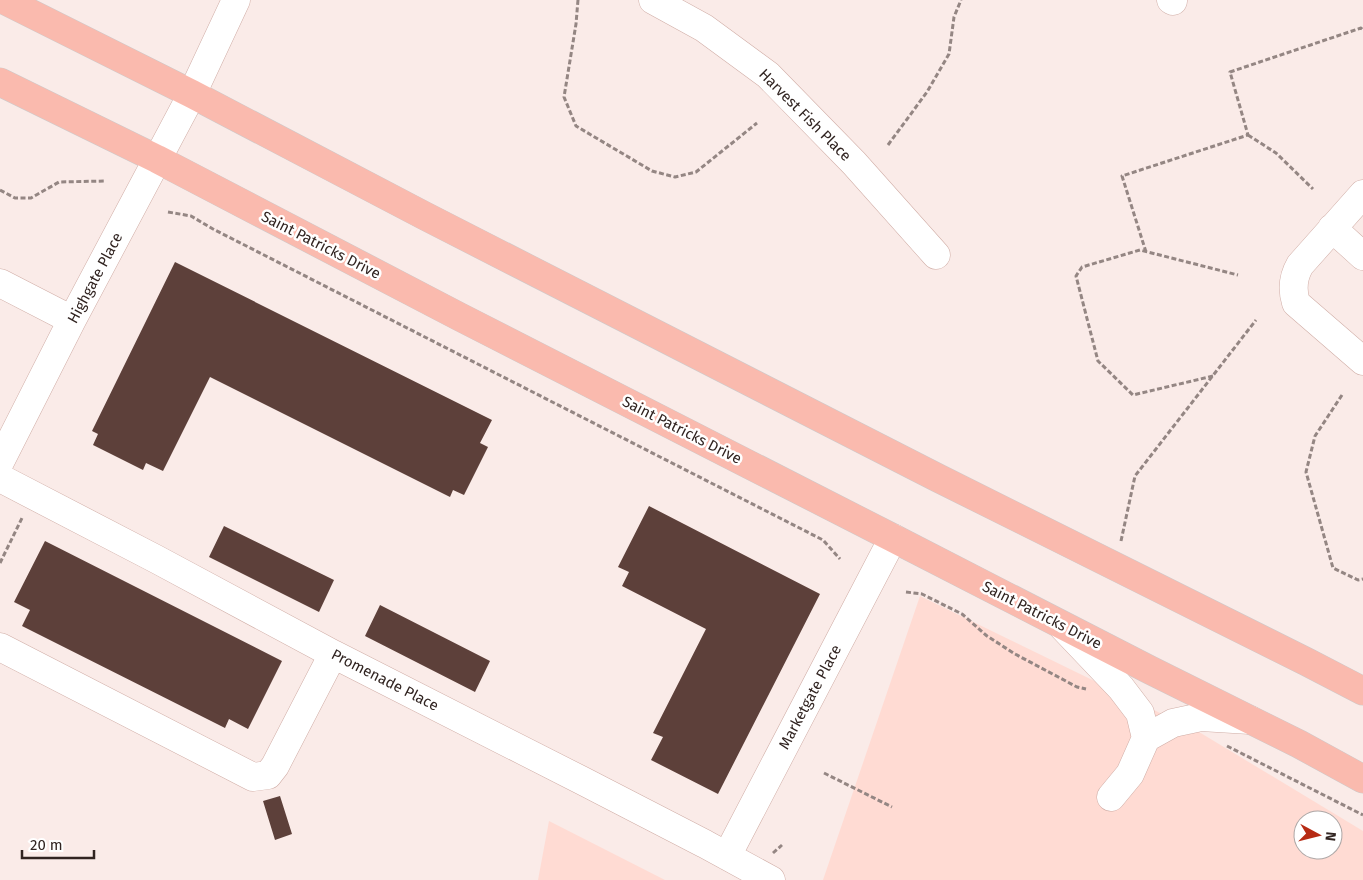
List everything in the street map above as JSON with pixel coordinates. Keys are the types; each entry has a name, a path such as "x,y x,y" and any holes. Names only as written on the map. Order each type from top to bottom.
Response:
{"main road":[{"path":"4,0 192,94 424,216 938,478 1363,691"},
{"name":"Saint Patricks Drive","path":"0,82 156,159 460,317 1363,779"}],"street":[{"name":"Highgate Place","path":"0,462 156,159 192,94 236,0"},
{"name":"Harvest Fish Place","path":"653,0 704,28 768,75 854,163 936,255"},
{"path":"1363,194 1306,258 1296,272 1294,288 1296,303 1363,361"},
{"path":"1332,228 1363,256"},
{"path":"0,283 72,320"},
{"name":"Promenade Place","path":"0,478 333,654 771,880"},
{"name":"Marketgate Place","path":"727,856 893,538"},
{"path":"1061,624 1122,688 1140,713 1146,738 1130,774 1111,797"},
{"path":"0,647 253,777 268,775 275,766 333,654"},
{"path":"1146,738 1173,724 1201,717 1250,720"}],"path":[{"path":"578,0 564,97 576,126 652,170 675,177 696,172 757,123"},
{"path":"888,145 927,92 949,54 954,17 961,0"},
{"path":"1313,189 1276,153 1248,135 1230,72 1361,28 1363,30"},
{"path":"1146,252 1122,176 1248,135"},
{"path":"0,190 15,198 31,198 59,182 105,181"},
{"path":"168,212 191,216 823,540 840,560"},
{"path":"1213,376 1133,395 1098,361 1076,276 1082,267 1140,250 1238,275"},
{"path":"1120,544 1135,476 1256,320"},
{"path":"1342,395 1315,436 1306,472 1333,568 1358,580 1363,579"},
{"path":"0,564 22,517"},
{"path":"906,592 922,594 962,614 987,636 1015,654 1077,688 1092,689"},
{"path":"1220,744 1228,746 1363,815"},
{"path":"824,773 892,807"}],"shaded area":[{"path":"920,596 1199,732 1328,810 1293,810 1293,860 1343,860 1343,819 1363,831 1363,880 823,880"},
{"path":"549,821 665,880 538,880"}],"building":[{"path":"175,262 492,420 480,443 488,447 464,495 453,490 450,497 210,377 163,471 146,463 143,470 93,445 98,434 92,431"},
{"path":"649,506 820,594 718,794 651,760 663,737 653,733 706,629 622,586 629,572 618,567"},
{"path":"224,526 334,580 319,612 209,557"},
{"path":"45,541 282,661 248,729 229,719 225,728 22,626 30,610 14,602"},
{"path":"380,605 490,661 475,692 365,636"},
{"path":"280,796 292,834 275,840 263,801"}]}
